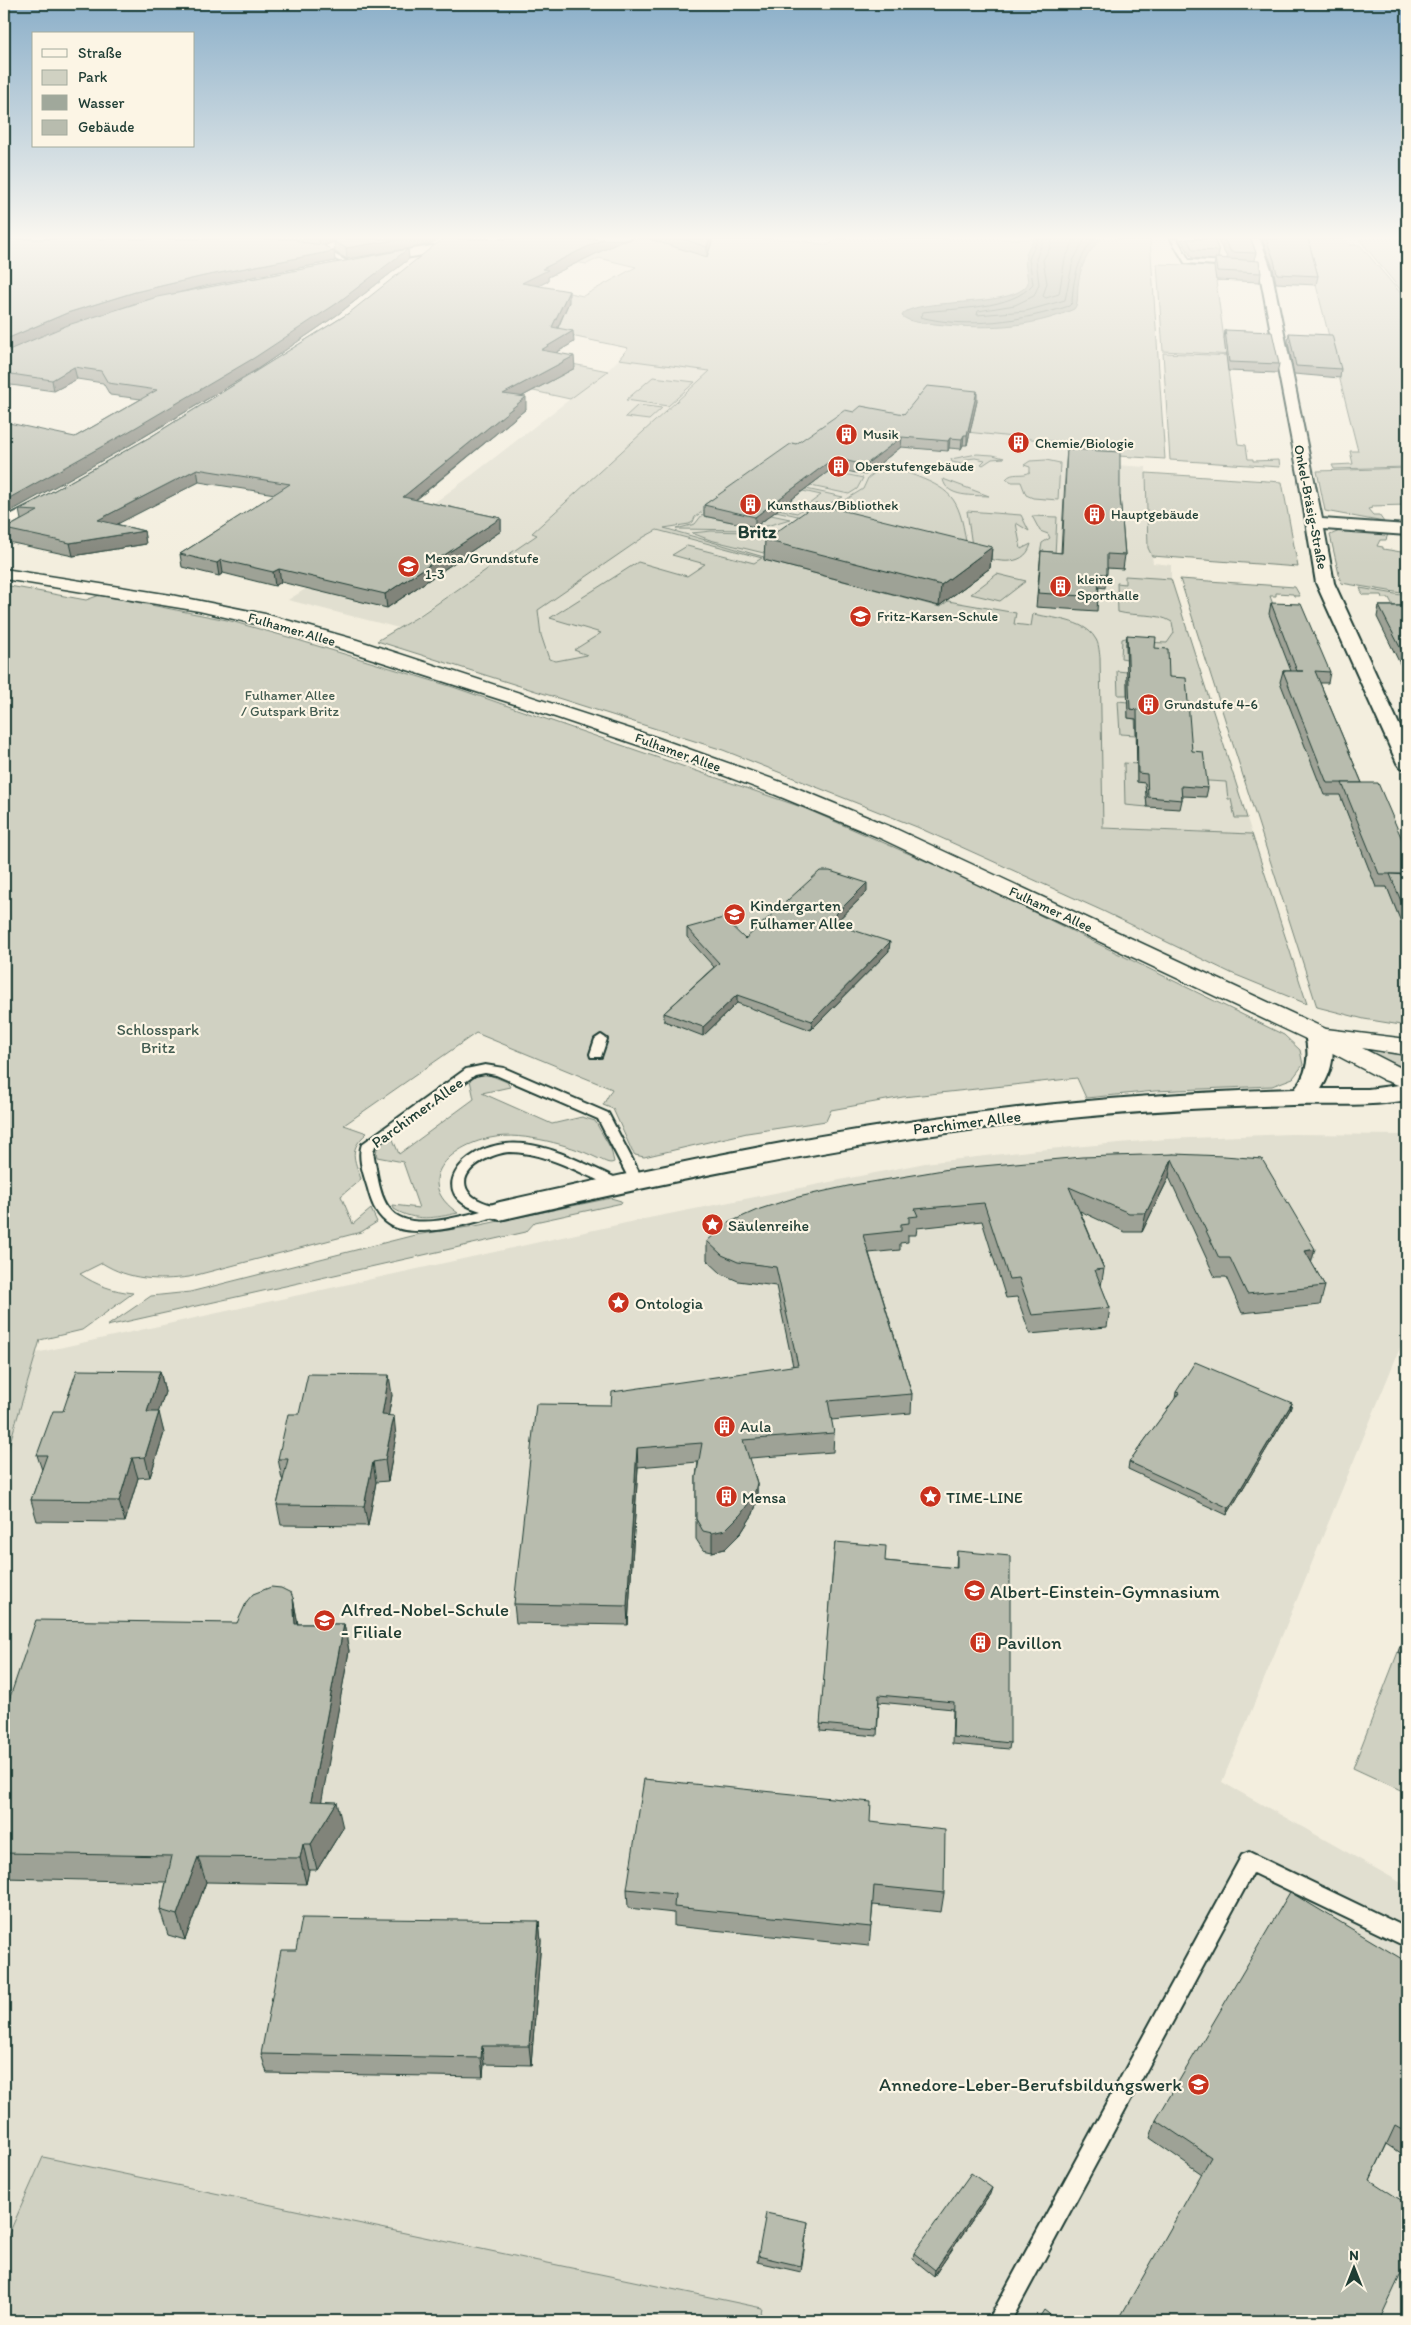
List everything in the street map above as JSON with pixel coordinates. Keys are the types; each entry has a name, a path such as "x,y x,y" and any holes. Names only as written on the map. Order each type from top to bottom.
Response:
{"street":[{"name":"Onkel-Bräsig-Straße","path":"1277,348 1326,583 1407,763"},
{"path":"4,524 64,492"},
{"path":"1315,523 1407,529"},
{"name":"Fulhamer Allee","path":"4,574 230,611 400,661 669,747 827,808 946,860 1317,1035"},
{"path":"1317,1035 1407,1047"},
{"path":"1317,1035 1368,1064 1407,1080"},
{"path":"1302,1097 1314,1083 1320,1067 1321,1051 1317,1035"},
{"name":"Parchimer Allee","path":"500,1211 627,1182 894,1131 967,1121 1091,1108 1302,1097 1370,1096 1407,1092"}],"lane":[{"path":"596,1054 601,1039"},
{"name":"Parchimer Allee","path":"500,1211 423,1227 397,1223 382,1210 366,1152 367,1148 369,1144 471,1072 485,1069 499,1071 603,1116 627,1182"},
{"name":"Parchimer Allee","path":"500,1211 483,1208 470,1202 459,1188 459,1176 466,1164 489,1150 515,1148 545,1154 627,1182"},
{"path":"999,2321 1249,1861 1407,1938"}],"shaded area":[{"path":"538,357 607,371 619,359 710,371 532,533 538,535 399,628 288,600 381,542 570,399"},
{"name":"Fritz-Karsen-Schule","path":"851,409 1087,441 1087,463 1146,467 1148,548 1153,563 1171,565 1171,579 1252,834 1089,827 549,659 541,635 537,609 644,537 740,488"},
{"path":"1291,1134 1407,1135 1407,1331 1222,1782 1407,1886 1407,2321 4,2321 4,1463 36,1353 644,1219 925,1163 1037,1150 1167,1139"}],"green space":[{"path":"626,348 1157,348 1165,459 1118,456 1087,463 1087,445 902,425 721,498 695,517 693,522 689,524 664,528 764,557 767,559 765,560 940,607 948,601 1016,613 1014,624 1031,626 1033,614 1067,621 1084,627 1095,638 1099,647 1100,657 1103,828 1252,834 1307,1004 1231,973 1103,911 917,827 723,750 377,641 419,616 537,535 532,533 710,371 619,359 628,348","holes":["657,530 762,558 754,563 687,546 672,555 705,564 687,576 638,562 550,618 601,633 574,650 587,655 556,661 549,659 541,635 538,610"]},
{"path":"1163,348 1229,348 1233,355 1163,351"},
{"path":"1332,348 1407,348 1407,467 1334,469 1332,465 1353,464 1350,451 1358,451"},
{"path":"1163,353 1257,357 1228,371 1238,444 1246,445 1248,459 1253,459 1253,461 1279,460 1280,467 1170,460"},
{"path":"552,360 608,371 570,399 488,381"},
{"path":"653,377 695,382 668,406 626,400"},
{"path":"638,405 662,408 649,420 625,417"},
{"path":"977,454 1004,458 992,459 983,465 981,464 985,460 975,458 967,459 962,464 952,462 951,459"},
{"path":"1046,460 1060,463 1058,500 1033,498 1026,495 1021,482 1012,482 1006,479 1011,475 1030,472 1030,467 1024,465 1030,461"},
{"path":"888,463 895,468 934,484 950,496 960,514 966,542 827,508 842,502 863,489 868,478"},
{"path":"1407,468 1407,505 1372,506 1373,508 1368,509 1373,515 1379,515 1384,522 1325,511 1317,471"},
{"path":"830,471 863,478 857,489 849,494 787,481"},
{"path":"1146,473 1282,482 1298,567 1152,556 1148,548"},
{"path":"943,479 989,496 961,494 949,490"},
{"path":"783,484 843,497 802,517 776,511 778,509 797,513 821,495 780,486"},
{"path":"722,500 704,516 755,527 771,515 790,519 753,530 676,529 695,524 702,515"},
{"path":"967,511 1021,515 1029,531 1016,523 1021,549 1031,544 1027,552 1022,558 1006,561 997,561 973,553"},
{"path":"1032,516 1057,517 1055,555 1040,554 1042,543 1050,538 1048,534 1040,531"},
{"path":"1342,530 1388,534 1386,540 1380,540 1377,546 1383,547 1383,549 1407,553 1407,594 1341,583 1330,535"},
{"path":"711,531 777,533 772,555 710,540 692,533"},
{"path":"997,574 1026,581 1000,601 971,594"},
{"path":"1125,576 1171,579 1247,818 1235,818 1231,799 1228,799 1226,782 1191,780 1178,759 1165,686 1126,643 1127,659 1121,658 1122,639 1129,637 1142,642 1167,643 1174,633 1172,622 1166,619 1118,612 1117,583 1125,584"},
{"path":"1180,579 1295,587 1300,596 1276,593 1276,596 1270,596 1340,795 1376,886 1387,887 1407,936 1407,1026 1364,1019 1317,1007"},
{"path":"4,585 86,600 100,595 227,620 288,637 453,687 804,808 960,876 1284,1035 1300,1050 1303,1065 1293,1078 1272,1086 1155,1091 1086,1098 1077,1078 903,1097 831,1110 826,1121 747,1133 644,1157 635,1155 613,1109 603,1105 612,1089 476,1033 344,1125 367,1133 357,1144 354,1154 361,1179 341,1196 353,1224 371,1209 377,1222 361,1232 189,1277 144,1278 123,1273 102,1263 80,1274 105,1287 133,1293 82,1330 40,1340 4,1463"},
{"path":"1360,588 1407,596 1407,617 1399,617 1389,598 1383,598 1382,595 1363,595"},
{"path":"1117,671 1127,672 1127,695 1118,695"},
{"path":"1118,701 1128,702 1128,718 1135,719 1136,735 1120,734"},
{"path":"1124,763 1137,764 1137,782 1145,783 1147,807 1125,805"},
{"path":"1373,1049 1407,1055 1407,1069 1368,1052"},
{"path":"487,1074 507,1082 510,1087 482,1093 552,1124 582,1117 595,1121 611,1149 614,1162 608,1163 572,1148 526,1137 490,1138 475,1142 450,1157 442,1166 437,1177 438,1189 445,1201 458,1213 425,1218 410,1216 394,1209 393,1205 419,1208 403,1162 377,1157 378,1147 392,1137 399,1154 474,1099 470,1080 475,1076"},
{"path":"611,1198 622,1203 535,1222 526,1232 107,1326 151,1296 190,1292 415,1235 475,1226"},
{"path":"1398,1652 1407,1656 1407,1793 1353,1768"},
{"path":"43,2157 762,2308 760,2321 4,2321 4,2245"}],"building":[{"path":"15,348 270,348 128,432 4,501 4,422 75,437 157,390 108,383 101,371 74,367 52,380 4,373 4,352"},
{"path":"294,348 545,348 541,350 574,356 503,394 526,397 403,497 501,518 385,594 279,569 273,572 221,560 217,563 180,554 290,484 197,469 98,520 144,531 70,543 5,529 38,511 19,510 152,436"},
{"path":"1227,348 1275,348 1279,364 1229,362"},
{"path":"1292,348 1335,348 1341,369 1296,366"},
{"path":"927,386 977,391 967,435 964,435 962,439 950,438 948,441 902,437 865,465 834,458 755,517 704,505 792,443 796,444 845,410 854,412 861,406 904,414"},
{"name":"Hauptgebäude","path":"1067,449 1120,452 1120,496 1125,555 1107,554 1107,574 1099,574 1098,597 1038,593 1041,551 1062,553"},
{"path":"816,504 992,547 941,585 765,540"},
{"path":"1271,603 1301,604 1330,672 1315,671 1362,783 1327,783 1283,671 1297,671"},
{"path":"1379,606 1407,606 1407,661"},
{"path":"1127,635 1156,637 1155,648 1168,649 1169,677 1186,678 1192,751 1203,752 1208,788 1181,786 1182,800 1148,797 1147,774 1138,773 1137,710 1130,709"},
{"path":"1342,783 1378,783 1407,851 1407,874 1379,874"},
{"path":"820,871 830,871 867,883 828,922 890,942 812,1021 737,995 703,1027 664,1013 719,963 687,928 723,918 745,939"},
{"path":"1390,874 1407,875 1407,916"},
{"path":"1174,1154 1262,1159 1315,1249 1305,1251 1325,1286 1247,1294 1230,1258 1219,1258 1172,1159 1146,1213 1129,1213 1069,1187 1104,1269 1095,1270 1110,1308 1032,1315 1019,1278 1009,1279 984,1203 915,1209 918,1216 909,1217 909,1223 901,1224 901,1231 863,1235 912,1394 828,1401 834,1433 743,1440 757,1483 754,1495 741,1514 725,1530 712,1533 703,1531 696,1519 696,1477 702,1443 637,1448 627,1606 514,1604 536,1404 611,1405 612,1392 798,1365 776,1267 738,1262 722,1255 707,1241 728,1223 757,1210 794,1198 848,1186 949,1169 1082,1157"},
{"path":"1195,1362 1292,1403 1229,1508 1129,1462 1179,1393 1176,1392"},
{"path":"77,1370 160,1371 147,1412 159,1412 145,1457 132,1458 119,1501 31,1500 47,1455 37,1455 53,1411 63,1411"},
{"path":"308,1374 389,1375 382,1415 394,1416 385,1460 373,1462 364,1506 277,1505 288,1459 278,1459 288,1414 299,1414"},
{"name":"Pavillon","path":"835,1542 886,1546 885,1561 957,1568 957,1551 1010,1556 1010,1743 953,1737 954,1702 879,1695 877,1729 820,1724"},
{"path":"271,1587 281,1588 291,1593 295,1624 344,1624 311,1801 337,1802 311,1844 303,1844 300,1858 198,1857 177,1915 160,1910 172,1856 4,1853 4,1715 36,1620 237,1623 247,1601 253,1594"},
{"path":"644,1779 871,1802 870,1822 945,1830 944,1893 874,1886 871,1927 674,1907 675,1894 627,1889"},
{"path":"1290,1892 1407,1962 1407,2133 1395,2126 1370,2180 1407,2204 1407,2261 1379,2321 1118,2321 1211,2157 1156,2120"},
{"path":"302,1918 539,1921 529,2046 482,2046 481,2058 261,2054 281,1950 296,1950"},
{"path":"971,2173 992,2188 935,2270 914,2253"},
{"path":"766,2213 808,2222 801,2266 758,2256"},
{"path":"1044,2310 1058,2321 1037,2321"}],"place":[{"name":"Musik","path":"847,434"},
{"name":"Chemie/Biologie","path":"1019,443"},
{"name":"Oberstufengebäude","path":"839,466"},
{"name":"Kunsthaus/Bibliothek","path":"751,505"},
{"name":"Hauptgebäude","path":"1095,514"},
{"name":"Mensa/Grundstufe 1-3","path":"409,566"},
{"name":"kleine Sporthalle","path":"1061,587"},
{"name":"Fritz-Karsen-Schule","path":"861,616"},
{"name":"Grundstufe 4-6","path":"1148,704"},
{"name":"Kindergarten Fulhamer Allee","path":"734,914"},
{"name":"Säulenreihe","path":"712,1225"},
{"name":"Ontologia","path":"619,1303"},
{"name":"Aula","path":"724,1426"},
{"name":"Mensa","path":"726,1497"},
{"name":"TIME-LINE","path":"930,1497"},
{"name":"Albert-Einstein-Gymnasium","path":"974,1591"},
{"name":"Alfred-Nobel-Schule - Filiale","path":"325,1620"},
{"name":"Pavillon","path":"981,1642"},
{"name":"Annedore-Leber-Berufsbildungswerk","path":"1198,2084"}],"district":[{"name":"Britz","path":"757,532"}],"park label":[{"name":"Fulhamer Allee / Gutspark Britz","path":"290,704"},
{"name":"Schlosspark Britz","path":"158,1038"}]}
